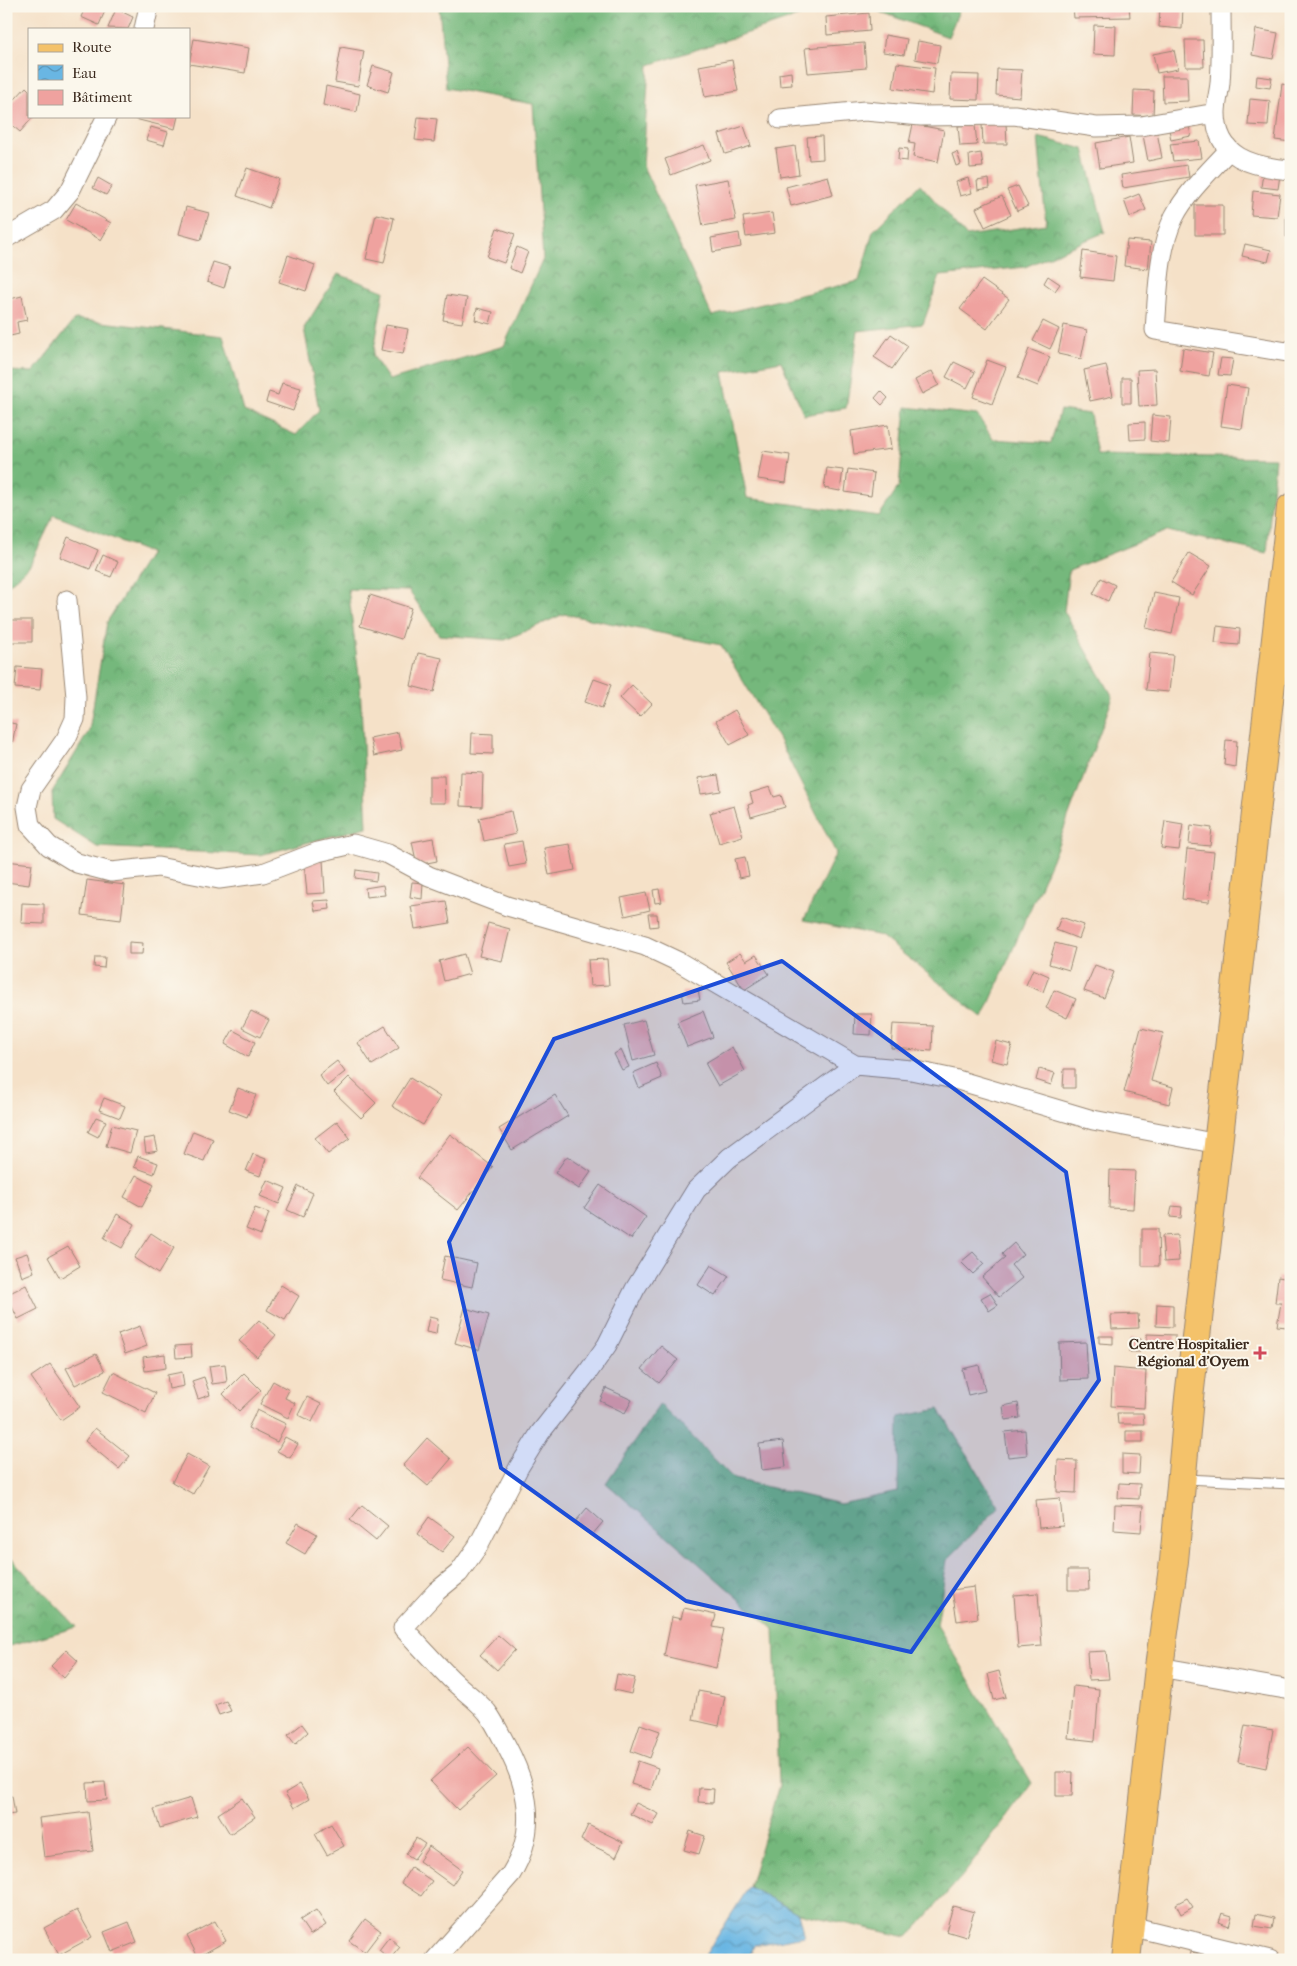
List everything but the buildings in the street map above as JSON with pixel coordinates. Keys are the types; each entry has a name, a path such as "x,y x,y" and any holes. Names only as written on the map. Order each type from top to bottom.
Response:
{"main road":[{"path":"1126,1960 1159,1667 1183,1479 1189,1398 1218,1144 1228,1075 1240,937 1264,754 1291,508"}],"street":[{"path":"144,28 149,6"},
{"path":"1221,6 1220,83 1216,113 1219,136 1228,151 1243,160 1272,169 1291,170"},
{"path":"780,119 865,111 921,116 1014,114 1096,127 1141,126 1216,113"},
{"path":"6,238 54,210 70,191 106,118"},
{"path":"1228,151 1190,192 1175,216 1166,238 1155,330 1288,352 1291,350"},
{"path":"67,600 76,697 75,719 66,739 31,789 26,806 30,825 49,846 77,863 111,872 158,867 219,879 263,873 318,852 353,844 388,854 429,876 507,906 645,946 679,962 855,1065 911,1070 945,1077 1093,1120 1218,1144"},
{"path":"435,1960 511,1874 519,1861 527,1830 526,1790 519,1769 487,1712 451,1679 403,1628 458,1573 478,1546 519,1466 540,1433 607,1345 635,1289 696,1190 729,1158 855,1065"},
{"path":"1159,1667 1291,1690"},
{"path":"1130,1926 1270,1960"}],"lane":[{"path":"1183,1479 1291,1484"}],"highlighted area":[{"path":"782,961 1066,1172 1099,1380 911,1652 686,1601 501,1468 449,1242 554,1039"}],"green space":[{"path":"439,6 831,6 649,65 643,166 712,316 859,281 873,231 920,184 966,236 1046,224 1038,137 1084,149 1105,232 1025,267 940,276 923,324 858,331 846,408 804,415 781,361 723,372 747,498 879,516 899,486 906,407 977,415 993,439 1051,443 1060,410 1090,414 1097,455 1275,458 1267,553 1167,531 1069,570 1064,611 1113,697 1056,850 983,1018 881,936 804,920 836,853 778,738 721,645 564,614 505,640 439,635 409,591 348,589 360,683 367,827 260,855 97,847 53,819 52,792 89,731 107,622 150,553 54,515 30,565 6,587 6,371 33,372 75,319 223,336 244,411 296,435 319,410 304,328 338,274 384,291 373,356 389,380 504,346 543,259 533,104 446,88"},
{"path":"865,6 961,6 948,37"},
{"path":"660,1404 734,1479 840,1504 898,1492 899,1417 939,1409 999,1507 947,1560 937,1625 1032,1783 964,1874 908,1937 798,1913 749,1887 779,1785 774,1629 606,1483"},
{"path":"6,1553 77,1627 6,1647"}],"water":[{"path":"749,1887 798,1913 804,1936 754,1945 748,1960 702,1960"}],"place":[{"name":"Centre Hospitalier Régional d'Oyem","path":"1260,1353"}]}
